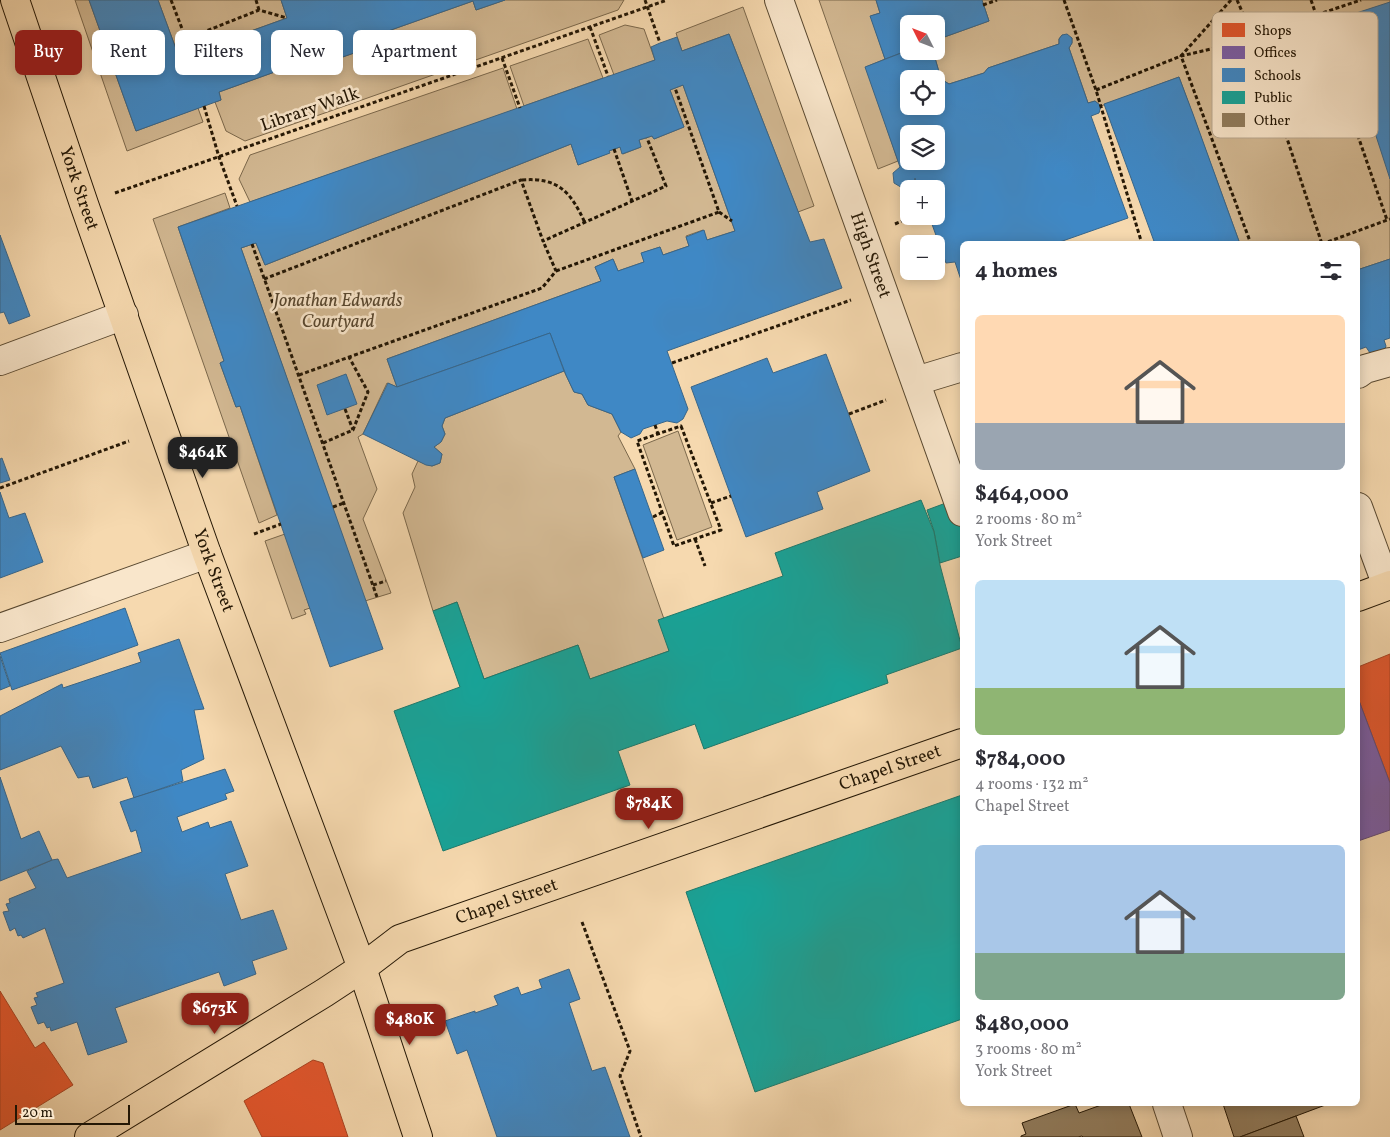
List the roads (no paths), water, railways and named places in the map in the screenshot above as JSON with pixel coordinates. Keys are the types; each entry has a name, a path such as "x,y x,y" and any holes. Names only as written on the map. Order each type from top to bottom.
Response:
{"main road":[{"name":"York Street","path":"15,0 207,554 362,968 418,1137"},
{"path":"1360,596 1388,585"},
{"name":"Chapel Street","path":"89,1137 362,968 400,939 960,744"}],"street":[{"name":"High Street","path":"779,0 960,506"},
{"path":"0,361 124,315"},
{"path":"1360,373 1365,369 1390,362"},
{"path":"916,381 960,368"},
{"path":"1360,512 1388,585"},
{"path":"0,628 207,554"},
{"path":"1168,1106 1178,1137"}],"park label":[{"name":"Jonathan Edwards Courtyard","path":"338,311"}]}
